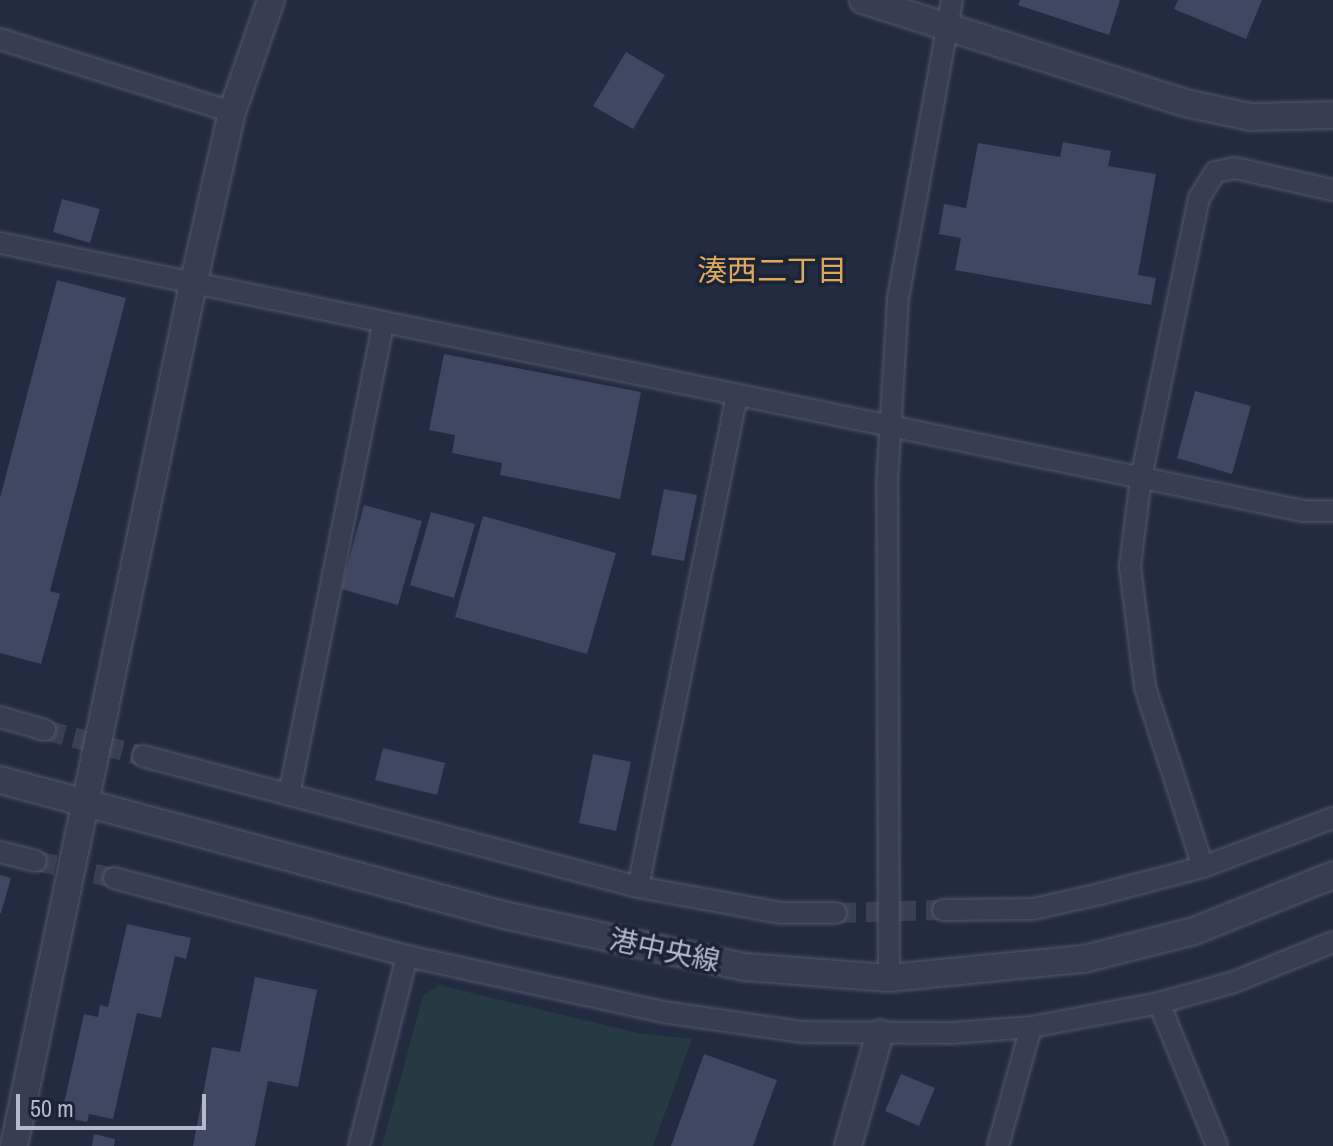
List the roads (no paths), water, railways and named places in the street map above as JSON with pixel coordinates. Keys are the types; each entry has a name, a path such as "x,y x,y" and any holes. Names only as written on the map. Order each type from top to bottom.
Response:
{"street":[{"path":"14,1146 193,285 232,112 271,0"},
{"path":"863,0 1185,103 1251,117 1333,115"},
{"path":"889,978 887,484 898,298 952,0"},
{"path":"0,39 232,112"},
{"path":"1203,867 1145,687 1130,566 1141,478 1199,198 1215,172 1235,168 1333,190"},
{"path":"0,243 1303,511 1333,511"},
{"path":"289,795 383,323"},
{"path":"638,887 737,395"},
{"path":"0,717 45,730"},
{"path":"143,756 638,887 781,913 836,913"},
{"name":"港中央線","path":"0,780 504,915 745,967 889,978 1084,959 1194,931 1333,875"},
{"path":"943,910 1033,909 1203,867 1333,818"},
{"path":"0,852 36,861"},
{"path":"114,878 407,956 663,1012 802,1032 880,1033 1031,1027 1159,1003 1234,982 1333,942"},
{"path":"359,1146 407,956"},
{"path":"1159,1003 1217,1146"},
{"path":"998,1146 1031,1027"},
{"path":"848,1146 880,1033"}],"tunnel":[{"path":"45,730 143,756"},
{"path":"36,861 114,878"},
{"path":"836,913 943,910"}],"district":[{"name":"湊西二丁目","path":"772,270"}]}
